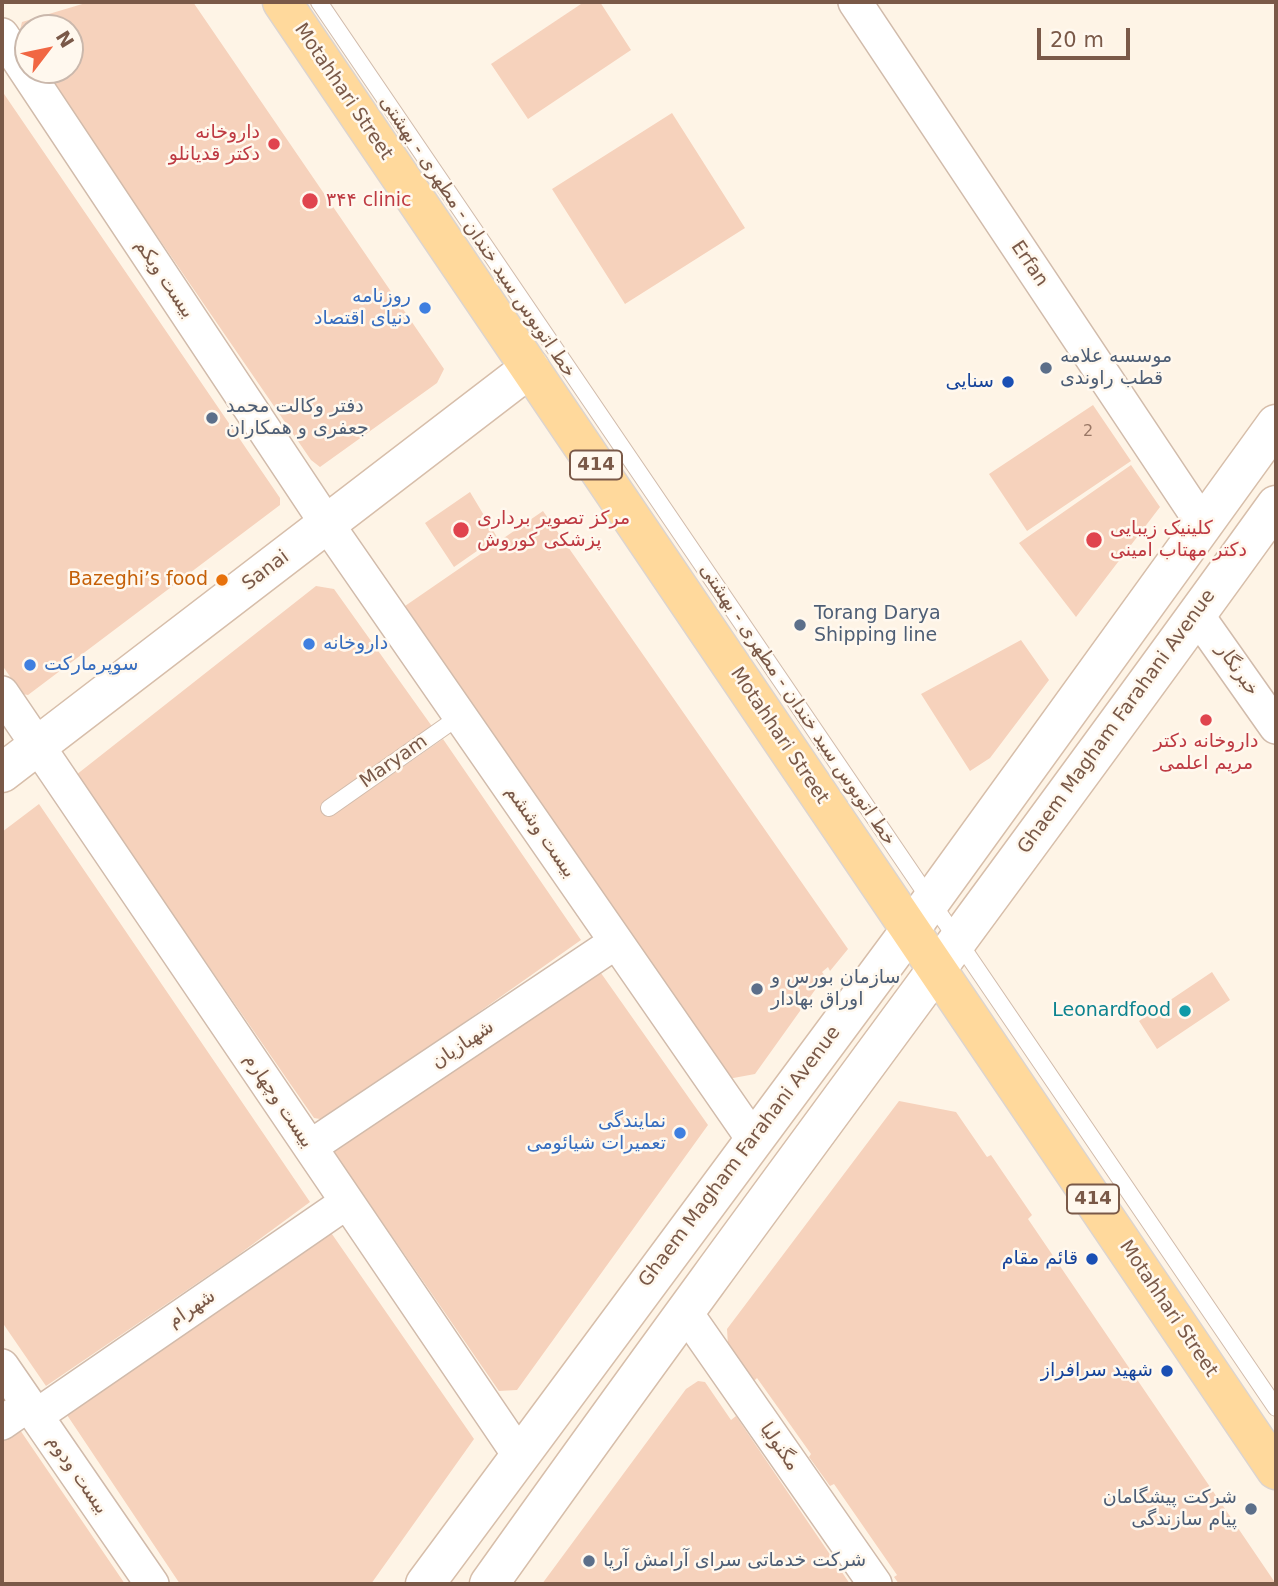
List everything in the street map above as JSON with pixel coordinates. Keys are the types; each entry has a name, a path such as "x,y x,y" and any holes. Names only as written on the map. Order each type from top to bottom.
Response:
{"main road":[{"name":"Motahhari Street","path":"282,2 530,368 920,915 1276,1469"},
{"name":"Sanai","path":"2,773 530,368"},
{"name":"Ghaem Magham Farahani Avenue","path":"425,1584 920,915 1276,424"},
{"name":"Ghaem Magham Farahani Avenue","path":"489,1584 684,1310 1276,505"}],"street":[{"name":"Erfan","path":"855,2 1204,526"},
{"name":"بیست ویکم","path":"2,35 327,524"},
{"name":"بیست وششم","path":"327,524 753,1139"},
{"name":"خبرنگار","path":"1197,615 1276,727"},
{"name":"بیست وچهارم","path":"2,693 519,1455"},
{"name":"شهبازیان","path":"310,1147 616,942"},
{"name":"شهرام","path":"22,1415 347,1202"},
{"name":"مگنولیا","path":"684,1310 875,1584"},
{"name":"بیست ودوم","path":"2,1366 22,1415 152,1584"}],"lane":[{"name":"خط اتوبوس سید خندان - مطهری - بهشتی","path":"318,2 920,915"},
{"name":"Maryam","path":"329,808 460,716"},
{"path":"947,955 1276,1408"}],"building":[{"path":"89,2 193,2 444,369 437,383 320,467 311,460 53,84 84,84 84,14 49,14"},
{"path":"584,2 600,2 631,50 528,119 491,64"},
{"path":"2,91 280,498 280,505 28,695 22,694 2,665"},
{"path":"672,113 745,228 625,304 552,189"},
{"path":"1093,405 1131,461 1027,531 989,474"},
{"path":"1131,465 1160,507 1076,617 1019,543"},
{"name":"مرکز تصویر برداری پزشکی کوروش","path":"470,492 497,537 454,567 425,523"},
{"path":"543,511 848,949 830,971 828,967 822,972 825,976 755,1074 728,1079 714,1076 502,746 405,606"},
{"path":"316,586 334,589 436,732 332,808 336,813 443,739 581,940 326,1120 314,1118 76,775"},
{"path":"1021,640 1049,680 990,758 970,771 921,694"},
{"path":"39,804 310,1202 234,1258 46,1386 2,1322 2,832"},
{"path":"596,966 708,1125 517,1390 499,1391 331,1148"},
{"name":"Leonardfood","path":"1212,972 1230,1000 1157,1049 1139,1021"},
{"path":"899,1101 956,1112 987,1157 991,1155 1032,1215 1028,1219 1276,1584 899,1584 894,1577 897,1575 834,1484 830,1486 809,1457 811,1454 757,1378 753,1382 728,1345 727,1329"},
{"path":"325,1224 474,1439 371,1584 180,1584 61,1406"},
{"path":"698,1381 705,1382 731,1420 736,1416 850,1584 542,1584 686,1389"},
{"path":"18,1427 125,1584 2,1584 2,1439"}],"place":[{"name":"داروخانه دکتر قدیانلو","path":"274,144"},
{"name":"۳۴۴ clinic","path":"310,201"},
{"name":"روزنامه دنیای اقتصاد","path":"425,308"},
{"name":"موسسه علامه قطب راوندی","path":"1046,368"},
{"name":"سنایی","path":"1008,382"},
{"name":"دفتر وکالت محمد جعفری و همکاران","path":"212,418"},
{"name":"مرکز تصویر برداری پزشکی کوروش","path":"461,530"},
{"name":"کلینیک زیبایی دکتر مهتاب امینی","path":"1094,540"},
{"name":"Bazeghi’s food","path":"222,580"},
{"name":"Torang Darya Shipping line","path":"800,625"},
{"name":"داروخانه","path":"309,644"},
{"name":"سوپرمارکت","path":"30,665"},
{"name":"داروخانه دکتر مریم اعلمی","path":"1206,720"},
{"name":"سازمان بورس و اوراق بهادار","path":"757,989"},
{"name":"Leonardfood","path":"1185,1011"},
{"name":"نمایندگی تعمیرات شیائومی","path":"680,1133"},
{"name":"قائم مقام","path":"1092,1259"},
{"name":"شهید سرافراز","path":"1167,1371"},
{"name":"شرکت پیشگامان پیام سازندگی","path":"1251,1509"},
{"name":"شرکت خدماتی سرای آرامش آریا","path":"589,1561"}]}
